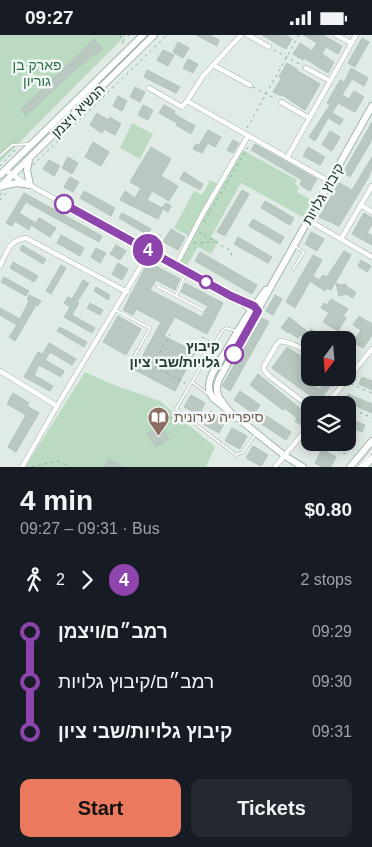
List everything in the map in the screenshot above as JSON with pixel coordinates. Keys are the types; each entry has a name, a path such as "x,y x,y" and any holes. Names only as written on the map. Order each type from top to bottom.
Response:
{"street":[{"path":"144,35 33,144 2,170 254,309"},
{"name":"הנשיא ויצמן","path":"0,187 154,35"},
{"path":"149,88 182,107 203,76 241,35"},
{"path":"248,35 269,47"},
{"path":"336,35 351,43"},
{"path":"287,158 356,35"},
{"path":"213,65 250,85"},
{"path":"306,68 330,81"},
{"path":"187,101 330,182"},
{"path":"281,102 309,118"},
{"name":"קיבוץ גלויות","path":"210,395 208,387 210,379 237,332 273,281 372,106"},
{"path":"176,265 248,136"},
{"path":"30,159 26,170 30,185"},
{"path":"0,187 10,184 30,185"},
{"path":"341,239 372,186"},
{"path":"361,205 372,212"},
{"path":"308,220 372,257"},
{"path":"0,266 12,242 26,238 127,292"},
{"path":"22,467 150,251"},
{"name":"קיבוץ גלויות","path":"230,412 217,395 216,388 219,379 239,345 254,309"},
{"path":"301,348 280,341 264,366 264,370 301,400"},
{"path":"356,366 372,349"},
{"path":"0,371 57,406"},
{"path":"334,396 342,386"},
{"path":"210,395 296,467"},
{"path":"275,467 301,436"},
{"path":"350,467 372,441"},
{"path":"285,456 303,467"},
{"path":"364,467 372,457"}],"lane":[{"path":"0,156 12,145 33,144"},
{"path":"150,251 159,236"},
{"path":"293,245 304,251 294,269"},
{"path":"176,296 188,271"},
{"path":"157,286 203,310"},
{"path":"115,310 150,328 135,355"},
{"path":"239,345 237,332 232,329 224,329 176,409 236,455 243,452 256,433"},
{"path":"192,382 210,395"},
{"path":"359,467 372,451"}],"path":[{"path":"120,35 126,53"},
{"path":"122,42 129,35"},
{"path":"26,170 37,162 167,35"},
{"path":"203,223 248,136 266,94 299,35"},
{"path":"269,47 306,68"},
{"path":"250,85 281,102"},
{"path":"2,170 21,144"},
{"path":"0,200 10,189 10,184"},
{"path":"194,230 231,251 232,258"},
{"path":"187,243 216,242"},
{"path":"152,365 170,334"},
{"path":"202,337 214,343"},
{"path":"135,355 190,386"},
{"path":"356,386 372,393"},
{"path":"356,411 372,418"},
{"path":"164,422 180,412"},
{"path":"339,451 349,455"},
{"path":"32,467 58,461 70,467"}],"green space":[{"name":"פארק בן גוריון","path":"0,35 126,35 0,162"},
{"path":"132,123 153,134 140,159 120,148"},
{"path":"241,149 297,180 295,184 299,187 297,192 312,200 303,217 241,183 211,237 218,241 211,254 198,247 187,265 179,261"},
{"path":"210,180 218,184 189,236 174,228 194,191 202,195"},
{"path":"85,372 114,385 160,401 215,447 206,467 25,467"}],"building":[{"path":"196,35 210,35 219,40 217,46"},
{"path":"262,35 286,35 292,39 286,49"},
{"path":"304,35 323,35 342,46 338,54 326,47 322,54 334,62 328,73 304,58 303,60 293,54 300,43 312,51 317,43"},
{"path":"362,38 369,42 355,67 348,63"},
{"path":"94,39 103,49 97,55 95,53 81,64 26,116 21,110"},
{"path":"178,42 189,48 183,58 173,52"},
{"path":"163,50 174,55 168,66 157,60"},
{"path":"188,59 198,64 193,73 183,68"},
{"path":"287,63 320,84 305,110 282,95 273,92 281,79 279,77"},
{"path":"351,68 368,78 364,86 352,79 342,95 349,99 354,91 364,97 355,112 338,103 332,113 343,119 340,125 328,118 315,141 309,137 330,105 327,103 340,80 344,82"},
{"path":"147,70 180,87 176,93 144,77"},
{"path":"135,87 145,92 140,102 130,97"},
{"path":"118,96 127,101 122,111 113,106"},
{"path":"143,105 153,110 148,120 138,115"},
{"path":"164,105 175,111 174,114 195,126 191,134 176,125 177,123 159,113"},
{"path":"97,113 108,120 110,117 121,124 115,135 104,129 102,133 90,125"},
{"path":"372,122 372,138 370,143 350,177 343,173"},
{"path":"208,130 221,137 215,147 208,143 202,153 193,149 196,144 199,145"},
{"path":"330,131 340,137 332,151 322,145"},
{"path":"233,140 239,143 233,153 227,150"},
{"path":"93,142 109,152 101,166 85,157"},
{"path":"255,144 317,179 310,191 300,185 302,180 251,150"},
{"path":"151,147 171,159 161,176 178,186 169,201 152,191 147,200 162,208 166,203 171,206 168,212 163,209 158,219 120,200 125,191 135,198 141,188 130,182"},
{"path":"308,147 325,157 320,165 303,156"},
{"path":"68,157 78,163 72,174 62,168"},
{"path":"372,157 372,168 368,178 339,226 319,217 339,183 352,190"},
{"path":"49,160 60,166 54,176 43,169"},
{"path":"184,172 203,184 200,190 180,179"},
{"path":"70,177 79,182 73,192 64,187"},
{"path":"242,190 249,194 225,236 217,232"},
{"path":"84,191 115,208 111,216 80,198"},
{"path":"24,193 102,236 99,242 26,202 19,213 36,223 39,218 56,228 50,237 31,225 29,230 15,221 12,226 6,223"},
{"path":"265,201 294,218 290,225 261,208"},
{"path":"122,213 151,229 148,235 119,218"},
{"path":"364,213 372,218 372,224 367,233 372,236 372,245 352,234"},
{"path":"253,219 284,237 280,244 249,226"},
{"path":"171,229 185,237 178,250 163,242"},
{"path":"311,232 324,239 317,251 305,244"},
{"path":"61,235 84,248 80,256 57,243"},
{"path":"238,237 272,257 268,263 234,244"},
{"path":"22,245 46,259 43,264 20,250"},
{"path":"116,245 126,251 120,260 110,254"},
{"path":"96,248 106,253 100,263 91,257"},
{"path":"344,251 351,255 331,290 327,288 325,291 310,281 295,308 286,302 313,255 322,260 313,276 319,280 323,275 327,277"},
{"path":"200,252 257,285 252,294 195,261"},
{"path":"361,260 371,266 367,272 358,266"},
{"path":"13,262 38,276 34,282 10,268"},
{"path":"148,262 180,279 175,290 156,280 150,290 202,317 208,306 181,292 185,283 223,303 207,334 175,317 164,336 195,352 175,391 135,370 161,322 136,309 133,315 123,310"},
{"path":"118,263 128,269 122,280 112,274"},
{"path":"61,265 66,268 51,294 46,291"},
{"path":"4,277 29,291 26,296 1,282"},
{"path":"83,280 89,283 77,302 79,303 72,315 95,328 92,333 64,317 70,307 64,303 68,297 72,299"},
{"path":"336,283 340,285 346,284 346,286 356,292 353,298 346,294 339,296"},
{"path":"96,287 110,295 108,300 94,291"},
{"path":"29,295 41,301 38,306 36,305 15,341 9,337 17,325 0,315 0,308 20,319 29,301 27,299"},
{"path":"275,295 282,299 273,315 266,311"},
{"path":"331,299 348,309 343,316 346,318 338,331 323,322 329,313 321,308 324,303 327,305"},
{"path":"90,303 103,310 100,315 87,308"},
{"path":"118,316 141,329 126,355 103,342"},
{"path":"359,316 372,324 372,335 363,348 356,344 356,338 361,330 353,325"},
{"path":"289,317 307,331 301,331 301,335 298,338 281,328"},
{"path":"262,318 269,322 230,391 222,386"},
{"path":"60,327 87,342 84,347 57,331"},
{"path":"49,343 76,359 72,365 50,352 45,360 64,371 61,377 39,365 34,375 53,386 50,391 24,377 38,352 43,354"},
{"path":"287,347 301,356 301,386 315,386 319,389 322,386 330,386 323,396 311,396 272,368"},
{"path":"258,374 301,409 301,425 295,421 297,418 250,385"},
{"path":"362,377 372,381 372,390 359,384"},
{"path":"240,391 260,405 254,414 234,400"},
{"path":"13,393 29,403 27,406 39,413 16,452 8,447 26,415 7,404"},
{"path":"191,395 205,403 199,415 184,407"},
{"path":"356,397 372,404 372,413 356,406"},
{"path":"211,411 226,420 219,433 203,424"},
{"path":"265,415 291,432 286,440 260,423"},
{"path":"356,421 365,425 362,432 356,429"},
{"name":"סיפרייה עירונית","path":"161,425 169,439 156,447 147,434"},
{"path":"232,428 247,436 240,449 225,441"},
{"path":"253,446 268,455 261,466 246,458"},
{"path":"321,451 326,451 336,457 331,467 322,467 315,463"},
{"path":"109,459 123,467 104,467"}],"bus line":[{"name":"4","path":"64,204 231,296 254,306 258,311 234,354"}],"place":[{"name":"קיבוץ גלויות/שבי ציון","path":"234,354"},
{"name":"סיפרייה עירונית","path":"158,436"}]}
